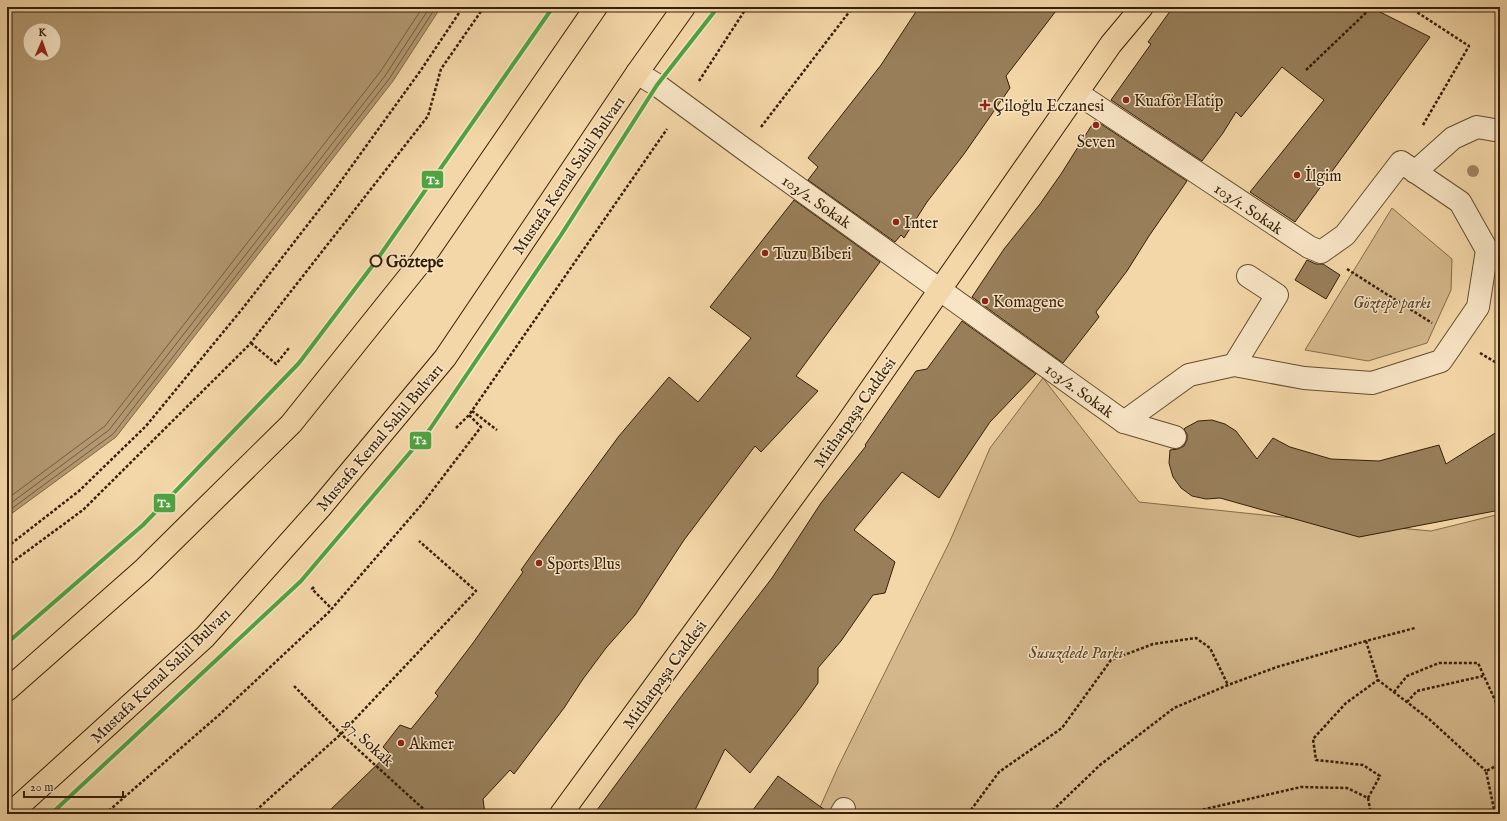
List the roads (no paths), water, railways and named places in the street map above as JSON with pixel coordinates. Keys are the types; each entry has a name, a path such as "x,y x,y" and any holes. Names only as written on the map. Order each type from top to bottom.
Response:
{"main road":[{"path":"7,690 143,570 291,424 420,263 596,7"},
{"name":"Mustafa Kemal Sahil Bulvarı","path":"10,814 205,636 320,508 445,358 637,73 684,7"},
{"name":"Mithatpaşa Caddesi","path":"562,814 845,426 1111,44 1142,7"}],"street":[{"name":"103/2. Sokak","path":"637,73 657,84 744,149 1124,422 1189,375 1234,365 1304,378 1372,383 1441,360 1478,307 1487,250 1460,202 1408,167"},
{"name":"103/1. Sokak","path":"1077,93 1309,247 1321,252 1345,235 1408,167"},
{"path":"1408,167 1453,138 1476,128 1500,131"},
{"path":"1234,365 1277,295 1248,276"},
{"path":"1124,422 1176,437"}],"water":[{"path":"7,7 441,7 393,81 116,437 7,517"}],"place":[{"name":"Kuaför Hatip","path":"1126,100"},
{"name":"Çiloğlu Eczanesi","path":"985,105"},
{"name":"Seven","path":"1096,125"},
{"name":"İlgim","path":"1297,175"},
{"name":"Inter","path":"896,222"},
{"name":"Tuzu Biberi","path":"765,253"},
{"name":"Göztepe","path":"376,261"},
{"name":"Komagene","path":"985,301"},
{"name":"Sports Plus","path":"539,563"},
{"name":"Akmer","path":"401,743"}],"park label":[{"name":"Göztepe parkı","path":"1392,302"},
{"name":"Susuzdede Parkı","path":"1076,652"}]}
